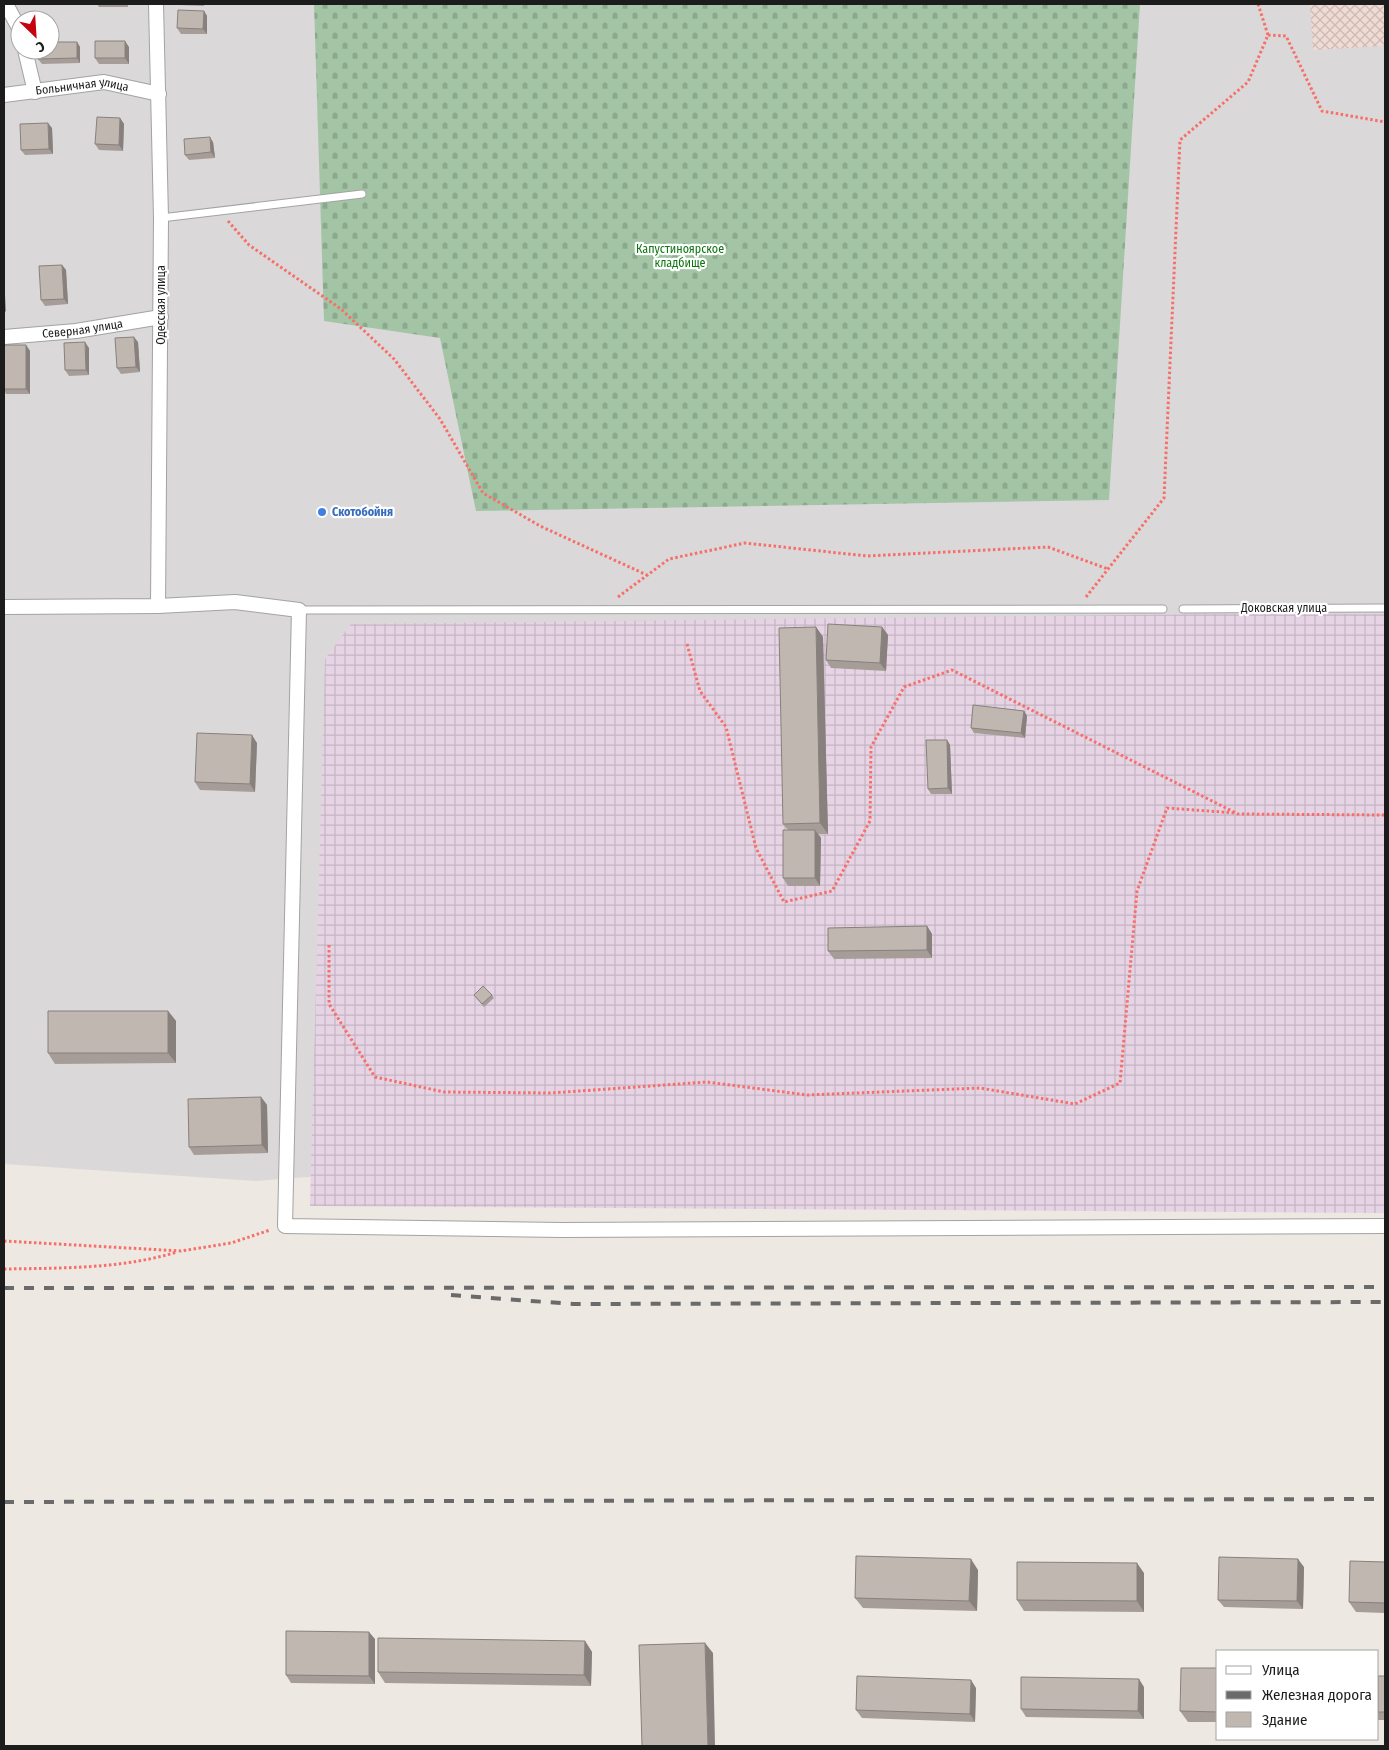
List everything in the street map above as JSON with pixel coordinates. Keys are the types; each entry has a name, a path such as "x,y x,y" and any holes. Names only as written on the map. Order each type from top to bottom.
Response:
{"street":[{"name":"Одесская улица","path":"156,4 161,218 158,606"},
{"path":"27,60 35,92"},
{"name":"Больничная улица","path":"4,95 104,82 158,94"},
{"name":"Северная улица","path":"4,337 76,332 161,317"},
{"path":"4,607 158,606 235,602 299,610 285,1226 562,1230 1385,1226"}],"lane":[{"path":"161,218 362,194"},
{"path":"299,610 603,608 1163,609"},
{"name":"Доковская улица","path":"1183,609 1385,608"}],"path":[{"path":"1077,609 1164,498 1180,140 1248,82 1268,35 1258,4"},
{"path":"1268,35 1286,36 1322,111 1385,122"},
{"path":"219,211 249,245 341,308 394,359 440,419 483,493 540,526 648,575"},
{"path":"603,608 669,559 745,542 867,556 1048,546 1108,569"},
{"path":"687,644 700,691 726,727 756,848 784,902 832,891 870,821 871,747 904,687 952,670 1236,813"},
{"path":"329,945 329,1004 375,1077 444,1092 551,1093 707,1082 807,1095 980,1088 1075,1104 1120,1083 1137,891 1167,808 1236,813 1385,815"},
{"path":"4,1269 86,1267 149,1261 181,1251 230,1243 285,1226"},
{"path":"4,1241 181,1251"}],"shaded area":[{"path":"4,4 1385,4 1385,1140 564,1157 256,1181 4,1164"},
{"path":"1310,4 1385,4 1385,46 1313,50"},
{"path":"1222,614 1385,614 1385,1213 310,1206 325,659 351,624"}],"green space":[{"name":"Капустиноярское кладбище","path":"314,4 1140,4 1109,500 476,511 440,338 324,321"}],"building":[{"path":"178,10 204,11 203,29 177,28"},
{"path":"95,41 125,41 125,58 95,58"},
{"path":"60,42 77,42 77,58 60,58"},
{"path":"97,117 120,118 119,145 95,144"},
{"path":"48,123 49,149 21,150 20,124"},
{"path":"210,137 211,152 185,155 184,139"},
{"path":"62,265 64,299 41,300 39,266"},
{"path":"134,337 136,367 117,368 115,338"},
{"path":"85,342 86,370 65,370 64,343"},
{"path":"4,345 26,345 26,389 4,389"},
{"path":"828,624 882,627 880,663 826,660"},
{"path":"816,627 820,823 783,824 779,628"},
{"path":"973,705 1024,711 1021,733 971,728"},
{"path":"197,733 252,735 250,784 195,782"},
{"path":"926,740 947,740 948,788 928,789"},
{"path":"783,830 815,830 815,878 783,878"},
{"path":"927,926 927,950 828,951 828,928"},
{"path":"483,986 492,995 482,1004 474,995"},
{"path":"48,1011 168,1011 168,1053 48,1053"},
{"path":"261,1097 262,1145 189,1147 188,1099"},
{"path":"856,1556 971,1559 969,1601 855,1598"},
{"path":"1219,1557 1298,1559 1297,1601 1218,1600"},
{"path":"1350,1561 1385,1562 1385,1603 1349,1602"},
{"path":"1017,1562 1137,1563 1137,1601 1017,1600"},
{"path":"286,1631 369,1632 369,1676 286,1675"},
{"path":"378,1638 585,1641 584,1675 378,1672"},
{"path":"705,1643 708,1746 642,1746 639,1645"},
{"path":"1181,1668 1216,1668 1216,1712 1180,1711"},
{"path":"857,1676 971,1680 970,1714 856,1710"},
{"path":"1379,1676 1385,1676 1385,1712 1379,1712"},
{"path":"1021,1677 1139,1679 1138,1711 1021,1709"}],"railway":[{"path":"4,1288 1385,1287"},
{"path":"451,1295 573,1304 1385,1302"},
{"path":"4,1502 1385,1499"}],"place":[{"name":"Скотобойня","path":"322,512"}]}
